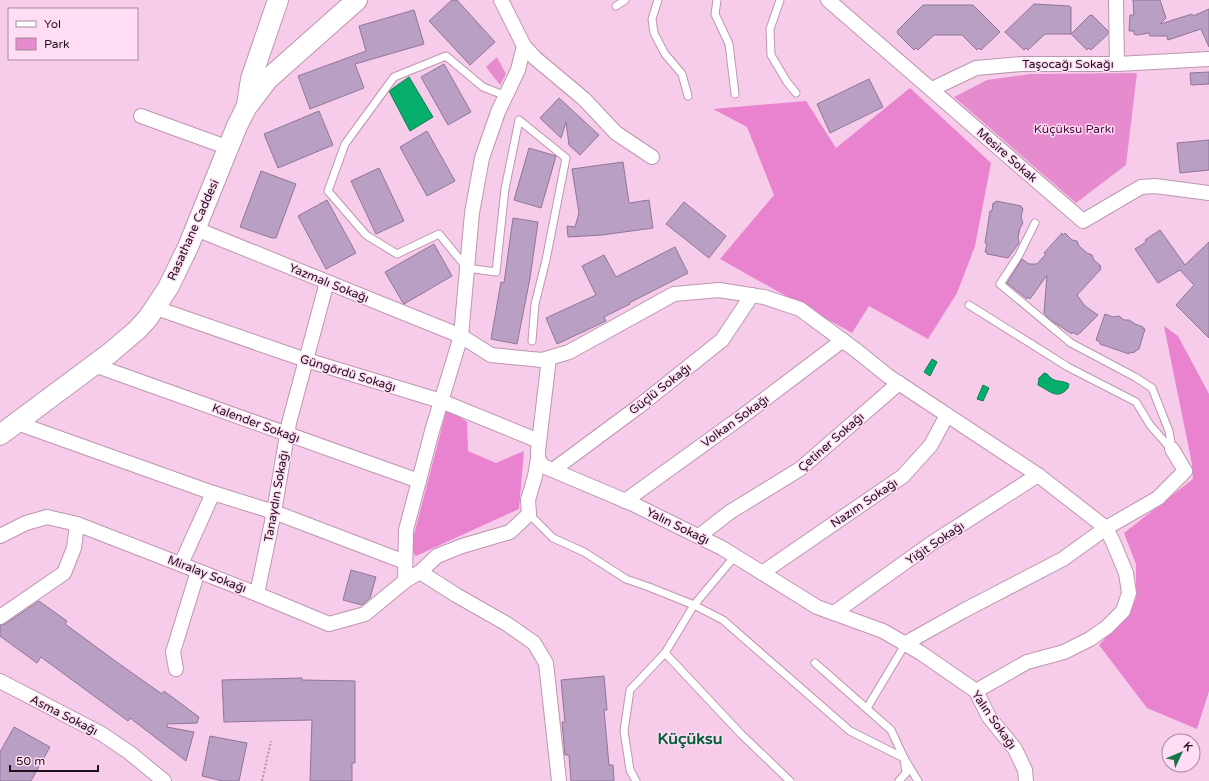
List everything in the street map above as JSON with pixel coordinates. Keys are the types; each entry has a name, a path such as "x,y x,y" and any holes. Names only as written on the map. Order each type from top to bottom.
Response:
{"street":[{"path":"246,108 251,79 278,0"},
{"name":"Rasathane Caddesi","path":"0,435 94,365 137,330 156,308 168,288 196,229 246,108 268,79 357,0"},
{"path":"501,0 524,46 584,99 616,133 652,157"},
{"name":"Mesire Sokak","path":"828,0 1083,221 1141,187 1155,186 1209,193"},
{"path":"1116,0 1117,64"},
{"path":"268,30 272,48 289,60"},
{"path":"405,581 406,530 432,431 461,336 472,214 482,158 498,112 518,70 524,46"},
{"name":"Taşocağı Sokağı","path":"932,90 976,68 1022,64 1117,64 1209,59"},
{"path":"141,116 229,148"},
{"name":"Yazmalı Sokağı","path":"196,229 461,336 491,355 542,360 568,352 674,294 719,290 764,297 800,309 899,383 1038,475 1106,528"},
{"name":"Tanaydın Sokağı","path":"257,594 274,512 287,434 327,282"},
{"name":"Güçlü Sokağı","path":"554,470 638,407 722,340 752,295"},
{"name":"Güngördü Sokağı","path":"156,308 306,360 441,402 539,441"},
{"name":"Volkan Sokağı","path":"625,501 740,418 843,340"},
{"path":"529,514 528,500 536,476 549,358"},
{"name":"Kalender Sokağı","path":"94,365 419,481"},
{"name":"Çetiner Sokağı","path":"699,536 730,512 800,470 899,383"},
{"name":"Nazım Sokağı","path":"762,573 903,476 931,445 947,414"},
{"path":"18,422 213,493 274,512 405,562"},
{"path":"906,643 963,611 1063,559 1106,528 1158,498 1185,471 1172,449"},
{"name":"Yalın Sokağı","path":"538,459 543,466 625,501 699,536 735,556 817,607 883,630 906,643 976,691 989,717 1015,749 1025,770 1026,781"},
{"name":"Yiğit Sokağı","path":"834,613 932,543 1038,475"},
{"path":"181,564 213,493"},
{"name":"Miralay Sokağı","path":"0,536 26,523 47,517 77,524 257,594 329,624 365,614 405,581 420,572 437,556 462,546 510,532 529,514"},
{"path":"0,617 64,573 74,548 77,524"},
{"path":"976,691 1027,662 1064,652 1090,639 1106,628 1123,611 1129,593 1126,574 1106,528"},
{"path":"176,669 173,652 198,571"},
{"path":"420,572 456,595 507,624 534,643 546,662 559,781"},
{"name":"Asma Sokağı","path":"0,681 102,734 130,753 164,781"}],"lane":[{"path":"616,6 625,0"},
{"path":"658,0 652,19 654,33 665,54 682,74 688,96"},
{"path":"716,0 715,14 729,44 735,94"},
{"path":"780,0 770,29 771,55 787,82 796,93"},
{"path":"506,96 483,87 446,56 394,77 345,144 328,191 366,235 397,254 439,234 467,268 496,272 505,189 519,120 566,158 546,260 535,304 532,341"},
{"path":"1035,223 1019,254 1000,284 1071,343 1135,377 1152,388 1169,431 1172,449"},
{"path":"969,305 1068,367 1136,402 1150,425 1172,449"},
{"path":"529,514 553,538 584,552 626,579 649,586 694,605 723,620 850,731 904,758"},
{"path":"636,781 630,770 624,731 630,690 665,653 694,605 735,556"},
{"path":"867,708 906,643"},
{"path":"665,653 741,734 790,781"},
{"path":"815,663 891,730 904,758 918,781"},
{"path":"899,781 906,773 904,758"}],"path":[{"path":"262,781 271,741"}],"green space":[{"path":"497,57 506,74 500,85 486,67"},
{"name":"Küçüksu Parkı","path":"1137,73 1126,165 1076,203 954,97 987,80 1030,74"}],"shaded area":[{"path":"409,77 433,117 410,131 389,91"},
{"path":"910,88 991,163 975,246 957,293 928,339 869,306 852,333 720,259 774,195 747,127 713,109 806,101 836,148"},
{"path":"1164,326 1178,336 1209,394 1209,691 1197,729 1147,708 1099,645 1119,623 1136,599 1136,564 1124,533 1193,479 1192,464"},
{"path":"932,359 937,362 930,376 924,372"},
{"path":"1044,373 1055,380 1069,384 1068,388 1060,394 1049,392 1038,385 1039,378"},
{"path":"983,385 989,388 983,401 977,399"},
{"path":"447,408 467,422 468,451 496,463 524,451 519,509 416,556 410,550"}],"building":[{"path":"452,0 457,0 495,42 470,65 429,21"},
{"path":"1133,0 1160,0 1166,18 1160,24 1192,14 1193,16 1209,9 1209,47 1201,29 1168,40 1167,36 1150,36 1149,33 1137,35 1134,34 1134,31 1129,31 1130,15 1134,15"},
{"path":"1034,4 1071,7 1071,34 1045,34 1028,50 1026,48 1024,50 1005,32"},
{"path":"923,5 973,5 1000,32 981,50 979,48 977,50 962,35 934,35 918,50 916,48 914,50 897,33 897,31"},
{"path":"414,10 424,44 355,64 364,88 310,109 298,76 366,51 359,26"},
{"path":"1090,15 1092,15 1108,31 1108,34 1091,50 1089,48 1087,50 1071,34"},
{"path":"444,64 471,112 448,125 421,77"},
{"path":"1209,72 1209,84 1191,85 1190,73"},
{"path":"869,79 883,107 830,133 817,104"},
{"path":"559,98 599,135 580,155 569,145 566,122 561,138 540,118"},
{"path":"319,111 333,145 278,168 264,134"},
{"path":"427,131 455,181 427,196 400,147"},
{"path":"1209,140 1209,170 1180,173 1177,143"},
{"path":"529,148 556,156 541,208 514,200"},
{"path":"623,162 629,203 649,200 653,228 602,235 568,237 567,226 575,227 579,213 572,169"},
{"path":"379,168 404,221 376,234 351,181"},
{"path":"261,171 296,184 276,238 240,227"},
{"path":"327,200 356,253 326,269 298,216"},
{"path":"996,201 1021,206 1021,208 1023,208 1021,217 1023,223 1020,228 1018,238 1019,243 1008,258 987,254 987,252 985,252 990,211 992,211 993,203"},
{"path":"684,202 726,236 709,258 666,224"},
{"path":"513,218 538,222 530,278 517,344 491,339 501,282 504,283"},
{"path":"1160,230 1185,265 1209,242 1209,338 1176,305 1194,285 1180,270 1158,283 1135,249"},
{"path":"1062,233 1063,235 1065,233 1072,240 1077,241 1079,246 1087,253 1092,255 1094,260 1101,266 1101,269 1077,295 1085,306 1098,315 1077,335 1073,332 1072,334 1049,319 1044,313 1047,275 1030,299 1028,297 1027,299 1007,283 1022,259 1029,264 1037,264 1046,254 1044,253"},
{"path":"434,244 452,276 404,304 385,272"},
{"path":"675,247 688,273 604,317 606,321 557,344 546,318 596,295 582,266 604,255 616,277"},
{"path":"1105,314 1113,317 1119,316 1124,320 1129,320 1145,329 1139,349 1133,353 1130,352 1129,354 1100,344 1100,342 1096,340"},
{"path":"351,570 376,577 370,598 362,605 343,600"},
{"path":"39,601 67,621 65,624 118,663 162,694 164,691 199,717 197,723 167,724 167,727 194,732 186,761 130,718 128,721 41,657 37,663 0,636 0,625 5,624"},
{"path":"604,676 607,710 604,710 609,765 613,765 614,781 571,781 569,755 565,755 562,722 565,722 561,680"},
{"path":"302,678 302,680 355,681 355,763 352,763 352,781 310,781 312,720 224,722 222,680"},
{"path":"14,727 50,747 31,781 0,781 0,752"},
{"path":"210,736 247,743 239,781 223,781 202,776"}],"district":[{"name":"Küçüksu","path":"690,739"}]}
